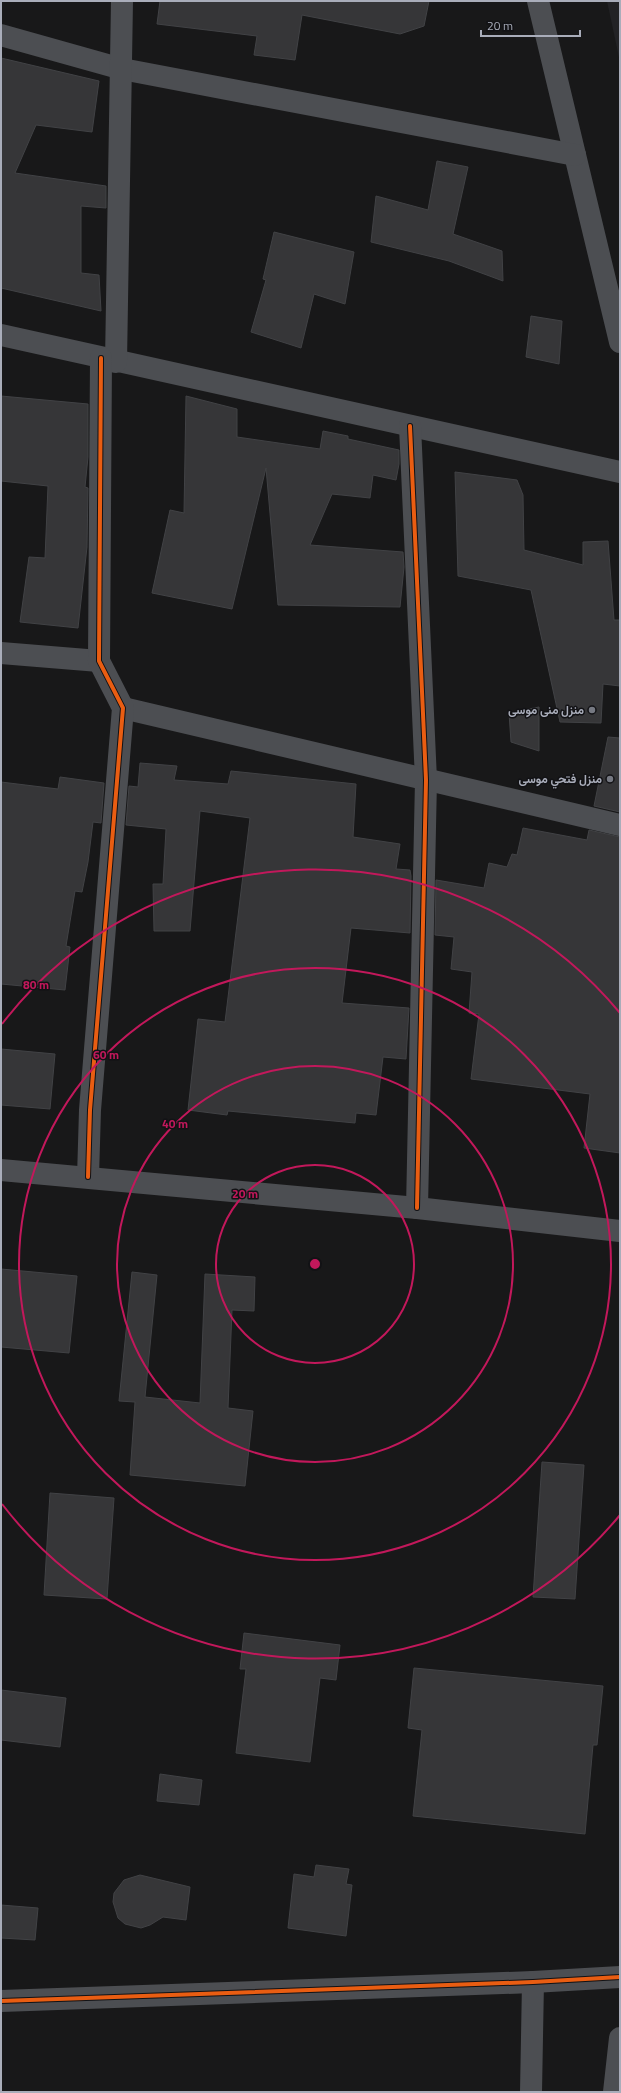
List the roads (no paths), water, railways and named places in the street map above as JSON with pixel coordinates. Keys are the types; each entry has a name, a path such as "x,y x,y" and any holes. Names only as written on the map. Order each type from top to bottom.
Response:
{"street":[{"path":"88,1177 90,1110 123,708 99,661 108,360 122,69 122,1"},
{"path":"538,1 620,342"},
{"path":"1,36 122,69 575,155"},
{"path":"1,336 620,472"},
{"path":"410,426 426,780 417,1208"},
{"path":"1,653 99,661"},
{"path":"123,708 620,825"},
{"path":"1,1170 417,1208 620,1231"},
{"path":"1,2001 533,1982 620,1977"},
{"path":"531,2092 533,1982"},
{"path":"614,2092 620,2038"}],"place":[{"name":"منزل منى موسى","path":"592,710"},
{"name":"منزل فتحي موسى","path":"610,779"}]}
